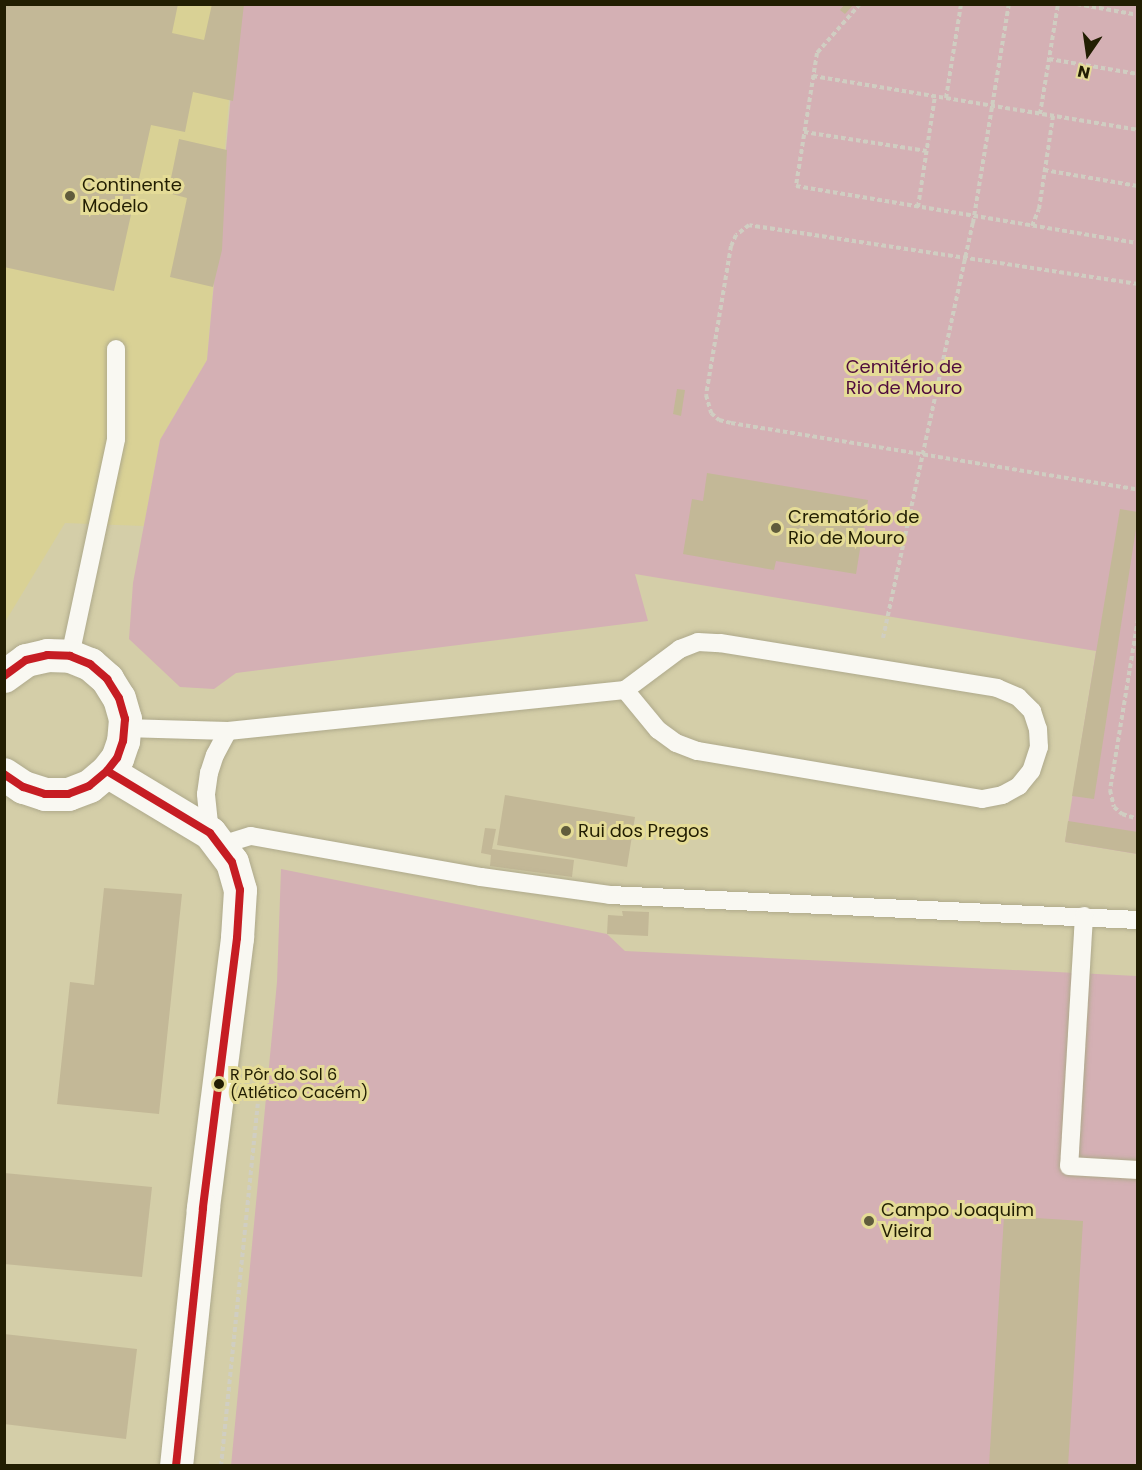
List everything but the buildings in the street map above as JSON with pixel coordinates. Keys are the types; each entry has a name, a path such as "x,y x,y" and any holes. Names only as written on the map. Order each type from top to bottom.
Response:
{"street":[{"path":"4,676 26,660 47,655 70,656 90,664 107,679 119,698 124,728 123,741 117,758 107,771 89,786 68,794 45,794 23,787 4,774"},
{"path":"107,771 215,839 238,876 240,890 237,939 203,1209 176,1466"}],"lane":[{"path":"70,656 116,439 116,349"},
{"path":"124,728 228,732 625,690 680,649 698,642 720,643 997,688 1018,697 1032,711 1038,729 1039,747 1031,771 1019,786 1003,795 982,799 697,751 676,743 658,730 625,690"},
{"path":"228,732 215,755 206,794 215,839 251,836 481,877 610,895 1137,920"},
{"path":"1084,916 1069,1166 1137,1170"}],"path":[{"path":"860,4 821,47 813,76 796,186 1137,243"},
{"path":"946,98 961,4"},
{"path":"877,668 974,216 1009,4"},
{"path":"1040,114 1058,4"},
{"path":"1077,4 1137,15"},
{"path":"1049,59 1137,74"},
{"path":"813,76 1137,130"},
{"path":"918,207 935,96"},
{"path":"1032,226 1039,209 1053,116"},
{"path":"804,132 927,151"},
{"path":"1044,170 1137,186"},
{"path":"1137,284 749,225 742,229 731,246 707,385 707,404 711,413 719,420 731,423 1137,490"},
{"path":"1137,619 1110,790 1114,807 1122,814 1137,819"}],"shaded area":[{"path":"5,5 237,5 207,360 160,440 144,526 65,523 5,622"}],"green space":[{"name":"Cemitério de Rio de Mouro","path":"239,5 1137,5 1137,854 1065,842 1096,651 635,574 648,621 236,673 214,689 180,687 129,639 133,583 160,440 207,360"},
{"path":"281,869 607,934 625,951 1137,976 1137,1465 231,1466 277,982"}],"transit line":[{"path":"4,676 26,660 47,655 70,656 90,664 107,679 119,698 125,719 123,741 117,758 107,771 89,786 68,794 45,794 23,787 4,774"},
{"path":"107,771 210,833 232,862 240,890 237,938 203,1209 176,1466"}],"place":[{"name":"Continente Modelo","path":"70,196"},
{"name":"Crematório de Rio de Mouro","path":"776,528"},
{"name":"Rui dos Pregos","path":"566,831"},
{"name":"R Pôr do Sol 6 (Atlético Cacém)","path":"219,1084"},
{"name":"Campo Joaquim Vieira","path":"869,1221"}]}
